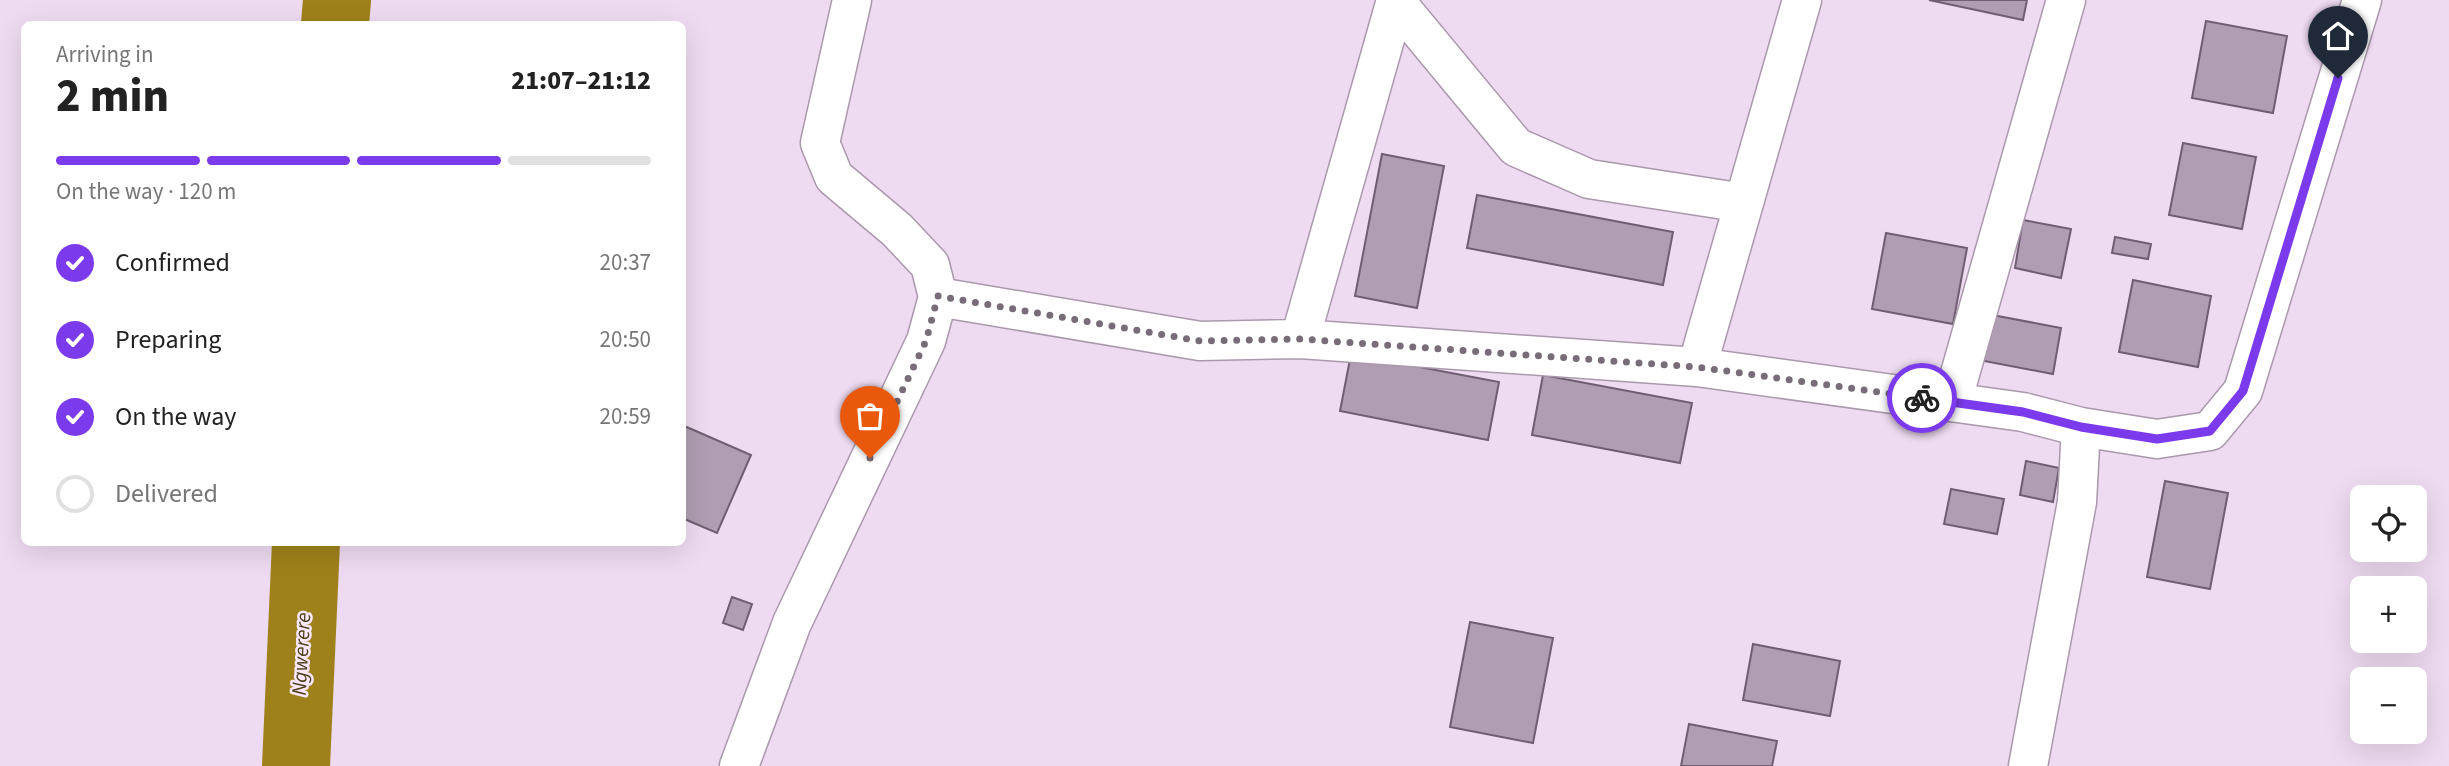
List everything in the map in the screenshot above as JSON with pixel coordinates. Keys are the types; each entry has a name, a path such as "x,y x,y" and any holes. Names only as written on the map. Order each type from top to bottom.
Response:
{"street":[{"path":"739,766 792,623 926,341 938,296 930,265 897,230 834,177 820,142 852,0"},
{"path":"1697,367 1802,0"},
{"path":"1952,402 2066,0"},
{"path":"938,296 1200,341 1300,339 1697,367 2023,412 2081,427 2157,439 2210,431 2243,391 2362,0"},
{"path":"1300,339 1396,1"},
{"path":"1396,1 1516,147 1589,179 1744,203"},
{"path":"2028,766 2077,502 2081,427"}],"building":[{"path":"1929,0 2027,0 2023,20"},
{"path":"2206,21 2287,36 2273,113 2192,98"},
{"path":"2183,143 2256,157 2242,229 2169,215"},
{"path":"1382,154 1444,166 1417,308 1355,296"},
{"path":"1477,195 1673,232 1663,285 1467,248"},
{"path":"2023,220 2071,229 2061,278 2015,268"},
{"path":"1886,233 1967,248 1953,324 1872,309"},
{"path":"2115,237 2151,244 2148,259 2112,253"},
{"path":"2133,280 2211,296 2198,367 2119,352"},
{"path":"1987,314 2061,328 2053,374 1979,360"},
{"path":"1351,354 1499,382 1488,440 1340,411"},
{"path":"1543,375 1692,403 1680,463 1532,435"},
{"path":"686,427 751,455 717,533 686,520"},
{"path":"2026,461 2059,468 2053,502 2020,495"},
{"path":"2165,481 2228,493 2210,589 2147,577"},
{"path":"1951,489 2004,499 1997,534 1944,524"},
{"path":"732,597 752,604 743,630 723,623"},
{"path":"1470,622 1553,638 1533,743 1450,727"},
{"path":"1753,644 1840,661 1830,716 1743,700"},
{"path":"1689,724 1777,741 1772,766 1681,766"}],"waterway":[{"name":"Ngwerere","path":"335,21 337,0"},
{"name":"Ngwerere","path":"296,766 306,546"}],"way so far":[{"path":"870,458 926,341 938,296 1200,341 1300,339 1697,367 1922,398"}],"route":[{"path":"1922,398 2023,412 2081,427 2157,439 2210,431 2243,391 2338,78"}]}
